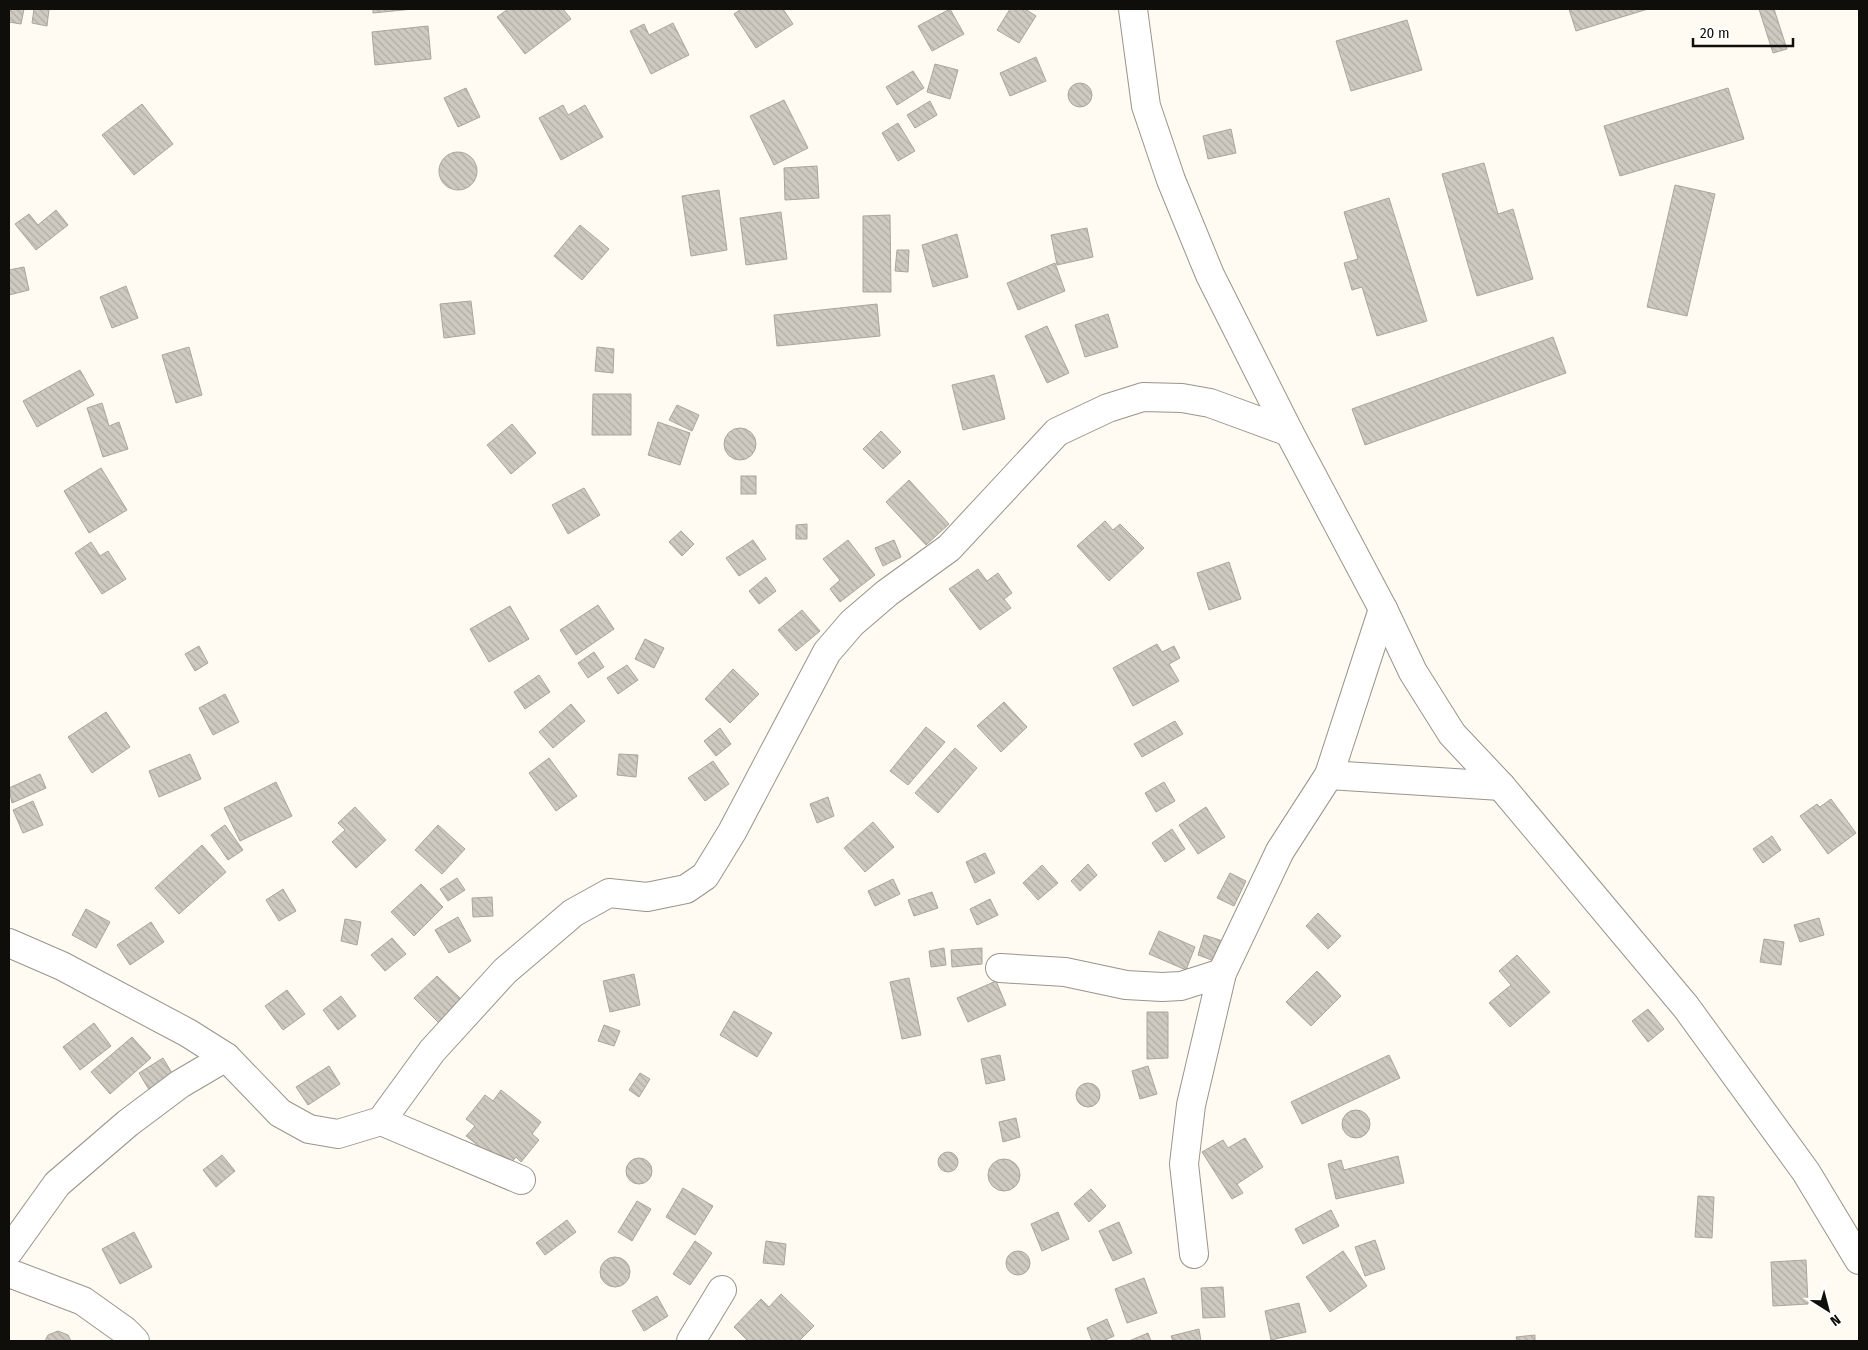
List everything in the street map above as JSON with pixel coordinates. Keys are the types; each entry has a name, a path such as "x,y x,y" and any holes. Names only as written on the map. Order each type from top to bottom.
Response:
{"street":[{"path":"1133,9 1146,106 1171,180 1210,275 1289,432 1383,609 1413,672 1452,734 1501,786 1686,1007 1806,1172 1859,1260"},
{"path":"9,943 70,971 188,1033 226,1057 280,1112 309,1130 338,1134 381,1121 432,1050 505,971 573,913 609,894 646,897 686,889 705,876 737,824 827,652 852,623 887,593 949,548 1057,432 1108,408 1143,398 1182,398 1210,403 1289,432"},
{"path":"1194,1254 1184,1164 1191,1105 1222,973 1280,852 1329,775 1383,609"},
{"path":"1329,775 1501,786"},
{"path":"1000,968 1065,972 1126,985 1162,987 1180,986 1222,973"},
{"path":"9,1251 57,1184 128,1123 180,1084 226,1057"},
{"path":"381,1121 521,1180"},
{"path":"9,1274 83,1301 125,1331 135,1341"},
{"path":"690,1341 722,1290"}],"building":[{"path":"9,9 24,9 21,24 9,22"},
{"path":"34,9 49,9 47,26 32,23"},
{"path":"373,9 413,9 373,13"},
{"path":"508,9 563,9 571,19 525,54 497,17"},
{"path":"741,9 783,9 793,24 756,48 734,14"},
{"path":"950,9 964,34 932,51 918,26"},
{"path":"1010,9 1025,9 1036,16 1019,43 997,30"},
{"path":"1569,9 1648,9 1576,31"},
{"path":"1759,9 1774,9 1787,49 1773,53"},
{"path":"1407,20 1422,70 1351,91 1336,41"},
{"path":"673,23 689,55 651,74 630,31 644,24 649,35"},
{"path":"428,26 431,59 375,65 372,32"},
{"path":"1036,57 1046,81 1010,96 1000,73"},
{"path":"935,64 958,70 950,99 927,92"},
{"path":"913,71 924,88 897,105 886,87"},
{"path":"1080,83 1089,86 1092,95 1089,104 1080,107 1071,104 1068,95 1071,86"},
{"path":"466,88 480,117 458,127 444,98"},
{"path":"1728,88 1744,139 1620,176 1604,126"},
{"path":"784,100 808,148 774,165 750,116"},
{"path":"930,101 937,115 915,128 907,115"},
{"path":"142,104 173,144 134,175 102,135"},
{"path":"563,105 568,115 585,105 603,137 561,160 539,118"},
{"path":"898,123 915,151 898,161 882,133"},
{"path":"1231,129 1236,153 1208,159 1203,136"},
{"path":"458,152 472,157 477,171 472,185 458,190 444,185 439,171 444,157"},
{"path":"1484,163 1498,214 1513,209 1533,279 1477,296 1442,174"},
{"path":"817,166 819,198 785,200 784,168"},
{"path":"1675,185 1715,194 1687,316 1647,307"},
{"path":"719,190 727,250 691,256 682,196"},
{"path":"1389,198 1427,321 1377,336 1362,287 1352,290 1344,263 1358,259 1344,212"},
{"path":"56,210 68,225 36,250 15,224 29,214 38,225"},
{"path":"781,212 787,259 746,265 740,218"},
{"path":"890,215 891,292 863,292 863,216"},
{"path":"580,225 609,249 582,280 554,256"},
{"path":"1087,228 1093,257 1057,265 1051,235"},
{"path":"957,234 968,277 933,287 922,245"},
{"path":"897,250 909,250 908,272 895,271"},
{"path":"1055,263 1065,291 1018,310 1007,283"},
{"path":"24,267 29,290 9,295 9,270"},
{"path":"126,286 138,318 112,328 100,297"},
{"path":"471,301 475,334 444,338 440,304"},
{"path":"877,304 880,336 777,346 774,315"},
{"path":"1108,314 1118,347 1085,357 1075,325"},
{"path":"1047,326 1069,373 1047,383 1025,336"},
{"path":"1553,337 1566,373 1365,445 1352,409"},
{"path":"189,347 202,395 176,403 162,355"},
{"path":"597,347 614,349 613,373 595,371"},
{"path":"80,370 94,395 37,427 23,401"},
{"path":"994,375 1005,419 963,430 952,385"},
{"path":"593,394 631,394 631,435 592,435"},
{"path":"102,403 109,426 119,422 128,449 103,457 87,408"},
{"path":"677,405 699,415 692,431 669,420"},
{"path":"658,422 690,433 680,465 648,455"},
{"path":"512,424 536,453 511,474 487,445"},
{"path":"740,428 746,429 751,433 755,438 755,450 751,455 746,459 740,460 734,459 729,455 725,450 724,444 725,438 729,433 734,429"},
{"path":"881,431 901,452 883,469 863,449"},
{"path":"101,468 127,510 89,533 64,491"},
{"path":"741,476 756,476 756,494 741,494"},
{"path":"909,480 949,524 926,545 886,502"},
{"path":"584,488 600,515 568,534 552,505"},
{"path":"1105,521 1113,530 1120,524 1144,548 1109,581 1077,546"},
{"path":"807,524 807,539 796,539 796,525"},
{"path":"681,531 694,544 682,556 669,542"},
{"path":"753,540 766,559 739,576 726,558"},
{"path":"848,540 875,575 840,602 830,589 840,580 823,559"},
{"path":"894,540 901,557 883,566 875,548"},
{"path":"91,542 100,556 108,551 126,579 102,594 75,553"},
{"path":"1229,562 1241,599 1209,610 1197,573"},
{"path":"978,569 987,581 998,573 1012,593 1004,599 1011,608 980,630 949,589"},
{"path":"766,577 776,591 759,604 749,591"},
{"path":"598,605 614,629 576,655 560,630"},
{"path":"510,606 529,639 489,662 470,629"},
{"path":"802,610 820,631 796,651 778,630"},
{"path":"645,639 664,648 654,668 635,659"},
{"path":"1157,644 1162,652 1174,646 1180,658 1169,664 1179,681 1133,706 1113,668"},
{"path":"199,646 208,663 195,671 185,654"},
{"path":"594,652 604,667 588,678 578,663"},
{"path":"627,665 638,680 618,694 607,678"},
{"path":"733,669 759,694 730,723 705,699"},
{"path":"539,675 550,692 525,709 514,692"},
{"path":"225,694 239,722 213,735 199,708"},
{"path":"1004,702 1027,727 1001,752 977,726"},
{"path":"571,704 585,721 553,748 539,732"},
{"path":"106,712 130,747 92,773 68,737"},
{"path":"1175,721 1183,734 1142,757 1134,744"},
{"path":"926,727 945,742 908,785 890,771"},
{"path":"720,728 731,744 716,756 704,741"},
{"path":"955,748 977,768 938,813 915,793"},
{"path":"190,754 201,779 159,797 149,771"},
{"path":"619,754 638,755 636,777 617,775"},
{"path":"549,758 577,796 556,811 529,773"},
{"path":"713,761 729,784 705,801 688,778"},
{"path":"40,774 46,788 12,803 9,788"},
{"path":"276,782 292,816 240,841 224,808"},
{"path":"1164,782 1175,801 1156,812 1145,793"},
{"path":"828,797 834,816 817,823 810,804"},
{"path":"1831,799 1856,833 1828,854 1800,816 1817,804 1820,807"},
{"path":"33,801 43,825 23,833 13,810"},
{"path":"355,807 386,840 356,868 332,842 345,830 338,823"},
{"path":"1206,807 1225,837 1198,854 1179,825"},
{"path":"873,822 894,847 865,872 844,848"},
{"path":"225,825 243,850 228,860 211,835"},
{"path":"438,825 465,849 442,874 415,850"},
{"path":"1172,829 1185,849 1165,862 1152,843"},
{"path":"1772,836 1781,850 1763,863 1753,849"},
{"path":"202,845 226,872 179,914 155,888"},
{"path":"985,853 995,873 975,883 966,862"},
{"path":"1088,864 1097,875 1080,891 1071,881"},
{"path":"1042,865 1058,883 1038,900 1023,883"},
{"path":"1230,873 1246,881 1234,906 1217,898"},
{"path":"457,878 465,890 448,901 440,889"},
{"path":"893,879 900,894 875,906 868,891"},
{"path":"421,884 443,907 414,936 391,912"},
{"path":"283,889 296,911 279,921 266,900"},
{"path":"932,892 938,908 914,916 908,900"},
{"path":"492,897 493,916 473,917 472,898"},
{"path":"990,899 998,915 977,925 970,909"},
{"path":"86,909 110,922 96,948 72,935"},
{"path":"1318,913 1341,936 1328,949 1306,926"},
{"path":"458,917 471,941 449,953 435,930"},
{"path":"1819,918 1824,935 1800,942 1794,925"},
{"path":"345,919 361,922 357,945 341,941"},
{"path":"151,922 164,942 130,965 117,945"},
{"path":"1159,931 1195,947 1186,970 1149,954"},
{"path":"1204,935 1223,941 1217,962 1198,955"},
{"path":"392,938 406,954 385,971 371,955"},
{"path":"1764,939 1784,942 1781,965 1760,962"},
{"path":"944,948 946,965 931,967 929,951"},
{"path":"982,948 982,964 952,967 951,950"},
{"path":"1517,955 1550,992 1510,1027 1489,1003 1511,985 1499,971"},
{"path":"1317,971 1341,996 1311,1026 1286,1002"},
{"path":"634,974 640,1005 610,1012 603,981"},
{"path":"437,976 463,1001 440,1024 414,998"},
{"path":"909,978 921,1035 902,1039 890,982"},
{"path":"996,981 1006,1005 968,1022 957,998"},
{"path":"287,990 305,1014 283,1030 265,1006"},
{"path":"341,996 356,1016 338,1030 323,1010"},
{"path":"1648,1009 1664,1029 1648,1042 1632,1021"},
{"path":"734,1011 772,1033 757,1057 720,1035"},
{"path":"1147,1012 1168,1012 1168,1058 1147,1059"},
{"path":"94,1023 111,1046 80,1070 63,1047"},
{"path":"604,1025 620,1031 614,1046 598,1041"},
{"path":"132,1037 151,1058 110,1094 91,1072"},
{"path":"1000,1055 1005,1080 986,1084 981,1059"},
{"path":"1389,1055 1400,1078 1302,1124 1291,1102"},
{"path":"163,1058 175,1078 151,1093 139,1073"},
{"path":"329,1066 340,1084 308,1105 296,1087"},
{"path":"1148,1066 1157,1094 1140,1099 1132,1071"},
{"path":"640,1073 650,1079 639,1097 629,1090"},
{"path":"1088,1083 1097,1086 1100,1095 1097,1104 1088,1107 1079,1104 1076,1095 1079,1086"},
{"path":"501,1090 541,1122 532,1134 539,1140 521,1162 516,1157 507,1168 466,1136 475,1126 466,1119 485,1095 493,1101"},
{"path":"1356,1110 1366,1114 1370,1124 1366,1134 1356,1138 1346,1134 1342,1124 1346,1114"},
{"path":"1016,1118 1020,1137 1003,1142 999,1122"},
{"path":"1245,1138 1263,1167 1237,1184 1243,1193 1232,1199 1202,1152 1223,1140 1228,1148"},
{"path":"944,1152 952,1152 958,1158 958,1166 952,1172 944,1172 938,1166 938,1158"},
{"path":"222,1155 235,1171 216,1187 203,1170"},
{"path":"1398,1156 1404,1183 1336,1199 1328,1164 1341,1160 1344,1170"},
{"path":"639,1158 648,1162 652,1171 648,1180 639,1184 630,1180 626,1171 630,1162"},
{"path":"1004,1159 1010,1160 1015,1164 1019,1169 1019,1181 1015,1186 1010,1190 1004,1191 998,1190 993,1186 989,1181 988,1175 989,1169 993,1164 998,1160"},
{"path":"683,1188 713,1206 695,1235 666,1217"},
{"path":"1091,1189 1106,1206 1089,1222 1074,1204"},
{"path":"1698,1196 1714,1197 1712,1238 1695,1237"},
{"path":"637,1201 651,1209 632,1241 618,1232"},
{"path":"1331,1210 1339,1226 1303,1244 1295,1229"},
{"path":"1058,1212 1069,1239 1042,1251 1031,1224"},
{"path":"567,1220 576,1232 545,1255 536,1243"},
{"path":"1119,1222 1132,1253 1113,1261 1099,1231"},
{"path":"134,1232 152,1267 120,1284 102,1249"},
{"path":"1375,1240 1385,1269 1365,1276 1355,1247"},
{"path":"695,1241 712,1253 690,1285 673,1274"},
{"path":"766,1241 786,1244 784,1265 763,1263"},
{"path":"1018,1251 1027,1254 1030,1263 1027,1272 1018,1275 1009,1272 1006,1263 1009,1254"},
{"path":"1343,1251 1367,1286 1330,1312 1306,1277"},
{"path":"615,1257 626,1261 630,1272 626,1283 615,1287 604,1283 600,1272 604,1261"},
{"path":"1806,1260 1808,1304 1773,1306 1771,1262"},
{"path":"1144,1278 1157,1313 1127,1323 1115,1289"},
{"path":"1223,1287 1225,1317 1203,1318 1201,1288"},
{"path":"781,1294 814,1326 799,1341 748,1341 734,1327 761,1299 769,1307"},
{"path":"657,1296 668,1316 644,1331 632,1311"},
{"path":"1299,1303 1306,1332 1271,1340 1265,1311"},
{"path":"1107,1319 1114,1336 1103,1341 1092,1341 1087,1328"},
{"path":"1199,1329 1201,1341 1173,1341 1171,1336"},
{"path":"58,1331 68,1335 71,1341 45,1341 48,1335"},
{"path":"1148,1333 1151,1341 1129,1341"},
{"path":"1535,1335 1535,1341 1517,1341 1516,1337"}]}
